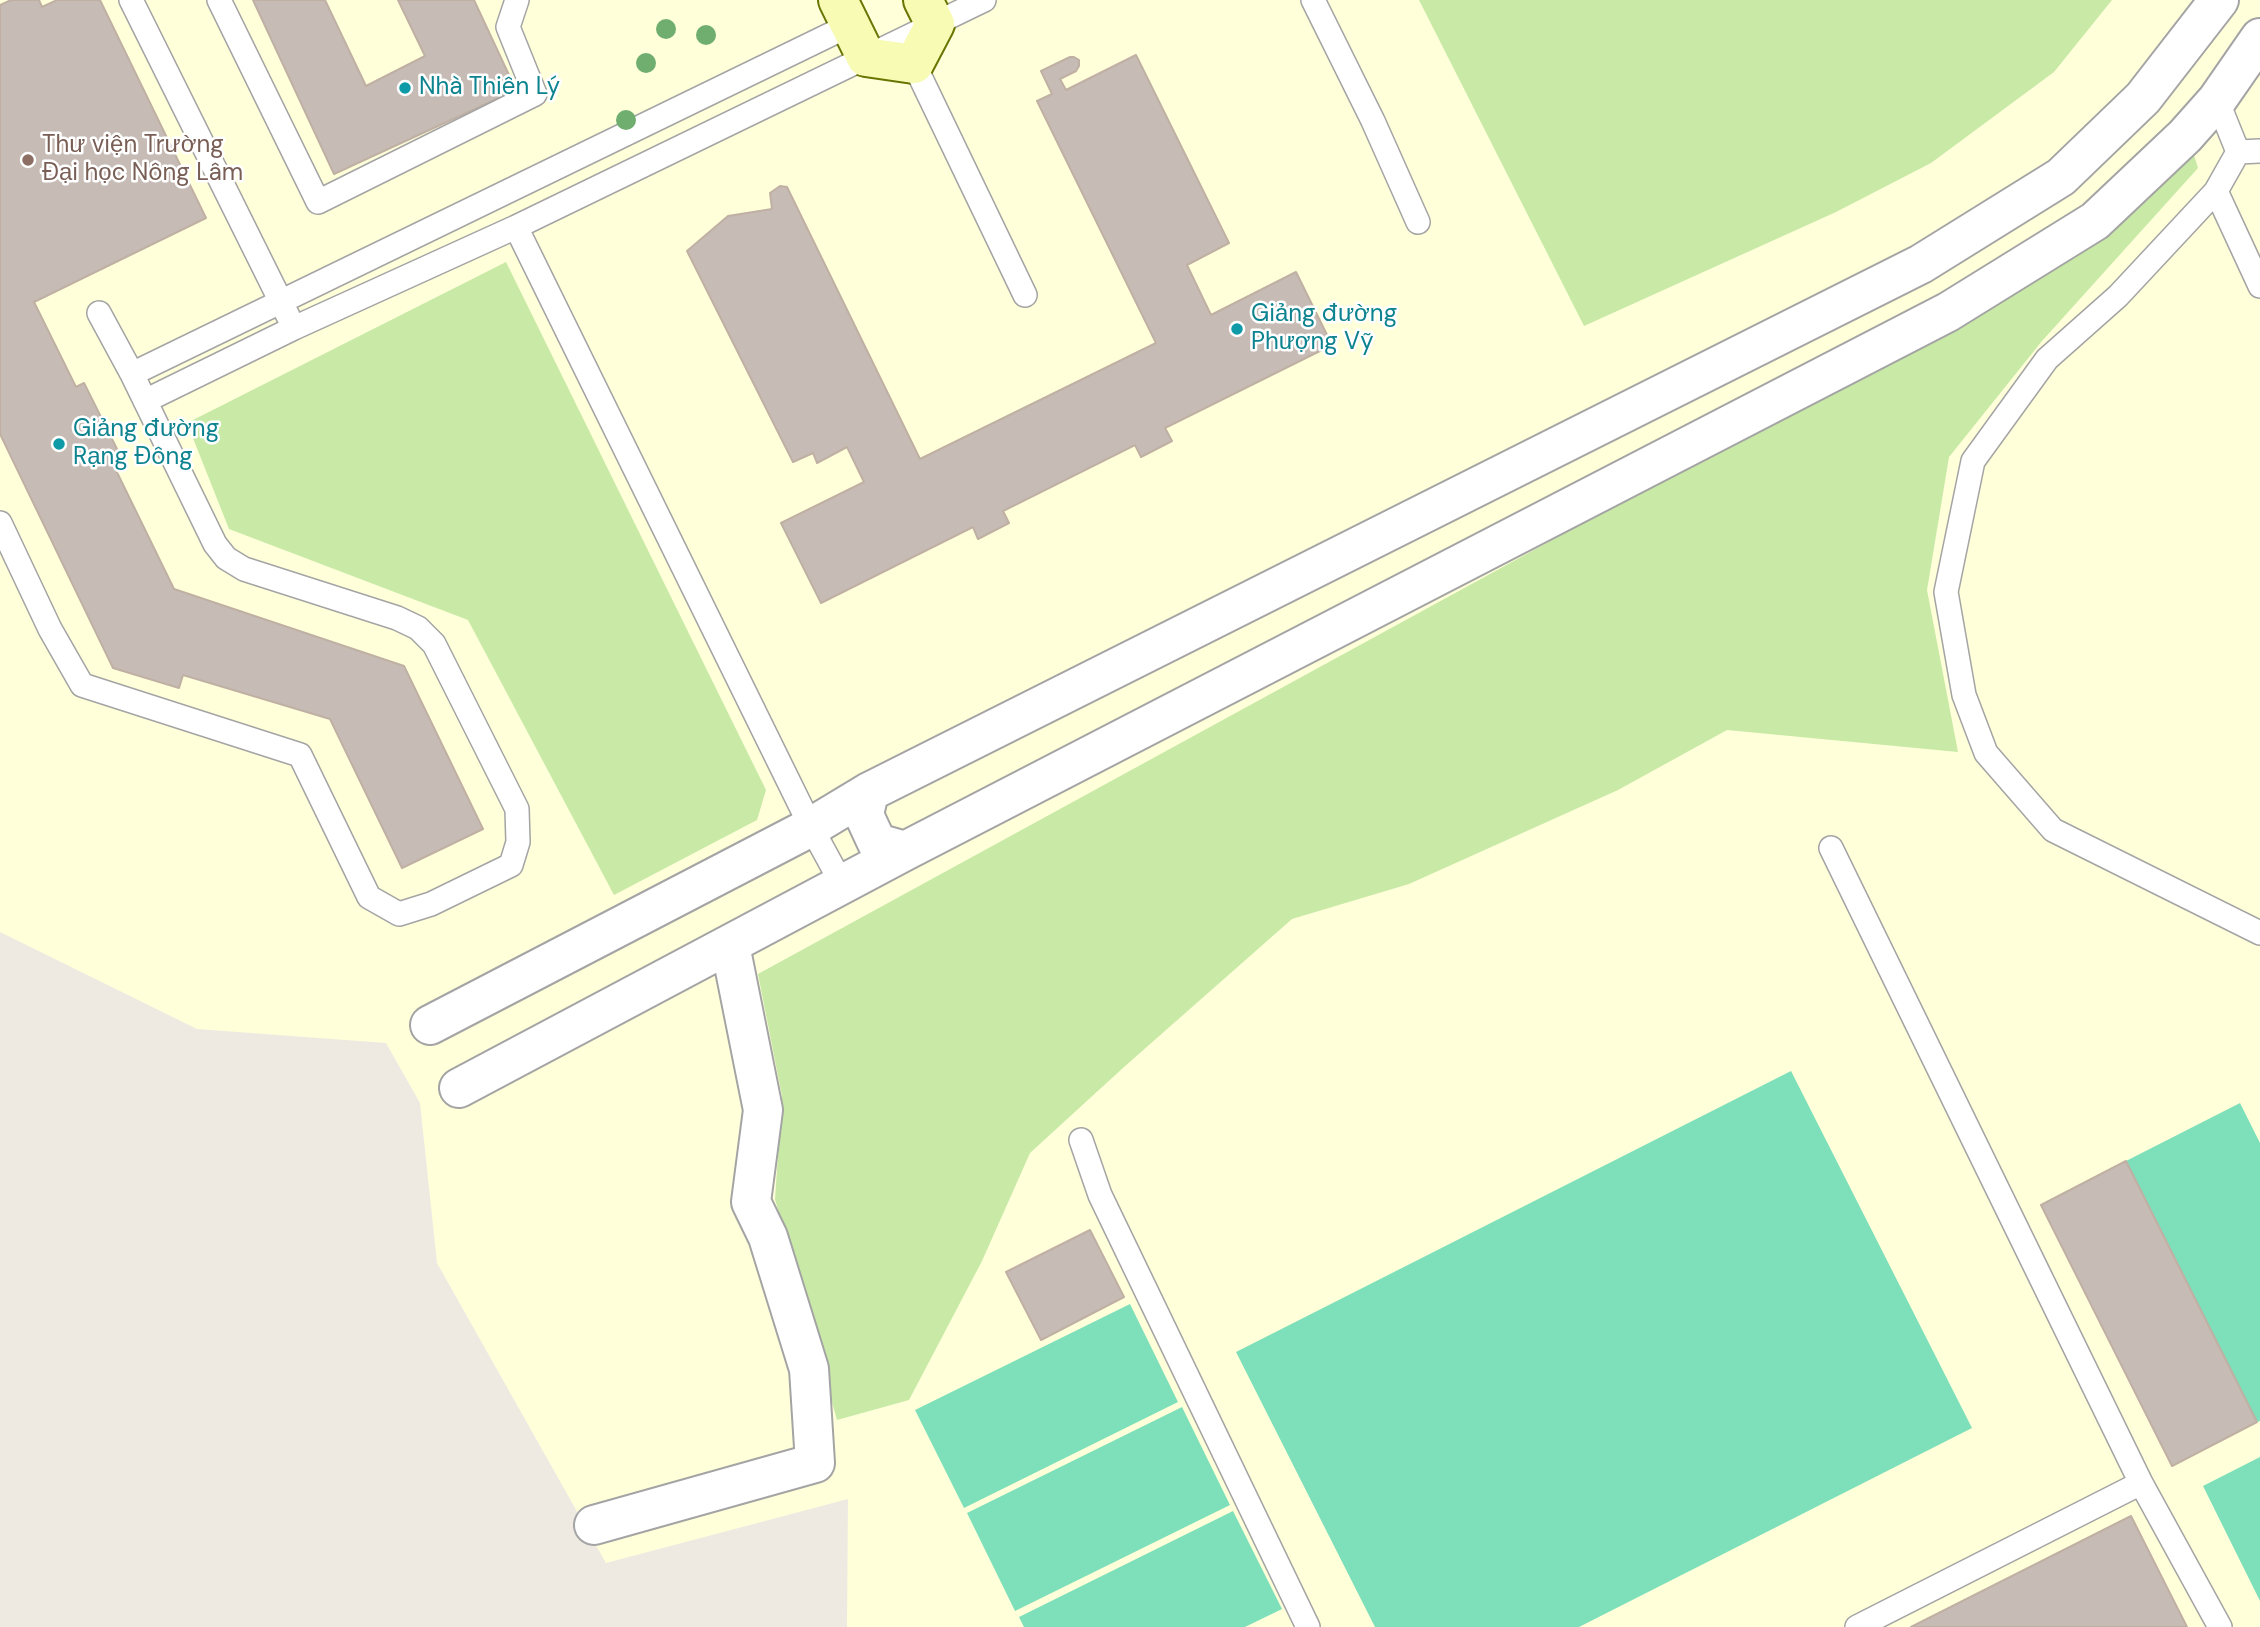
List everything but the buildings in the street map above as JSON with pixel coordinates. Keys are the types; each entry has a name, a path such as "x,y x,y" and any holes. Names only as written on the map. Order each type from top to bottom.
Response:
{"street":[{"path":"430,1026 811,827 869,792 1920,264 2062,177 2143,98 2219,0"},
{"path":"851,28 914,64 929,12"},
{"path":"459,1088 905,851 1948,312 2095,221 2185,136 2217,100 2260,37"},
{"path":"869,792 864,815 877,843 905,851"},
{"path":"594,1525 815,1464 809,1369 768,1237 751,1202 763,1110 730,945"}],"lane":[{"path":"131,0 294,328"},
{"path":"219,0 318,202 535,94 508,27 517,0"},
{"path":"132,374 851,28 984,0"},
{"path":"1313,0 1373,121 1418,222"},
{"path":"145,401 294,328 516,227 851,28"},
{"path":"914,64 1024,295"},
{"path":"2217,100 2249,151 2216,191 2118,296 2047,359 1973,461 1946,592 1964,695 1986,752 2053,830 2260,933"},
{"path":"2216,191 2260,286"},
{"path":"516,227 811,827 842,884"},
{"path":"0,523 50,629 82,685 300,755 369,897 399,914 431,904 511,865 518,842 517,809 434,644 418,628 397,618 244,569 226,558 215,544 132,374 99,313"},
{"path":"1831,848 2141,1483 2220,1627"},
{"path":"1081,1140 1100,1195 1308,1627"},
{"path":"1857,1627 2141,1483"}],"shaded area":[{"path":"0,0 2260,0 2260,1627 847,1627 848,1499 606,1563 437,1263 420,1103 386,1043 197,1029 0,932"}],"green space":[{"path":"1419,0 2112,0 2054,72 1931,163 1836,212 1584,326"},
{"path":"2193,152 2198,168 2042,341 1949,457 1927,590 1958,752 1727,730 1618,790 1409,884 1292,919 1030,1153 982,1261 909,1400 837,1420 775,1199 782,1096 758,974 2103,239"},
{"path":"506,262 766,790 757,820 614,895 468,620 229,529 187,423"},
{"path":"1791,1071 1972,1428 1579,1627 1375,1627 1236,1352"},
{"path":"2240,1103 2260,1143 2260,1421 2257,1422 2126,1161"},
{"path":"1130,1304 1178,1402 964,1508 915,1410"},
{"path":"1182,1407 1230,1505 1015,1611 967,1513"},
{"path":"2260,1457 2260,1601 2203,1486"},
{"path":"1233,1511 1282,1609 1245,1627 1024,1627 1019,1617"}],"place":[{"name":"Nhà Thiên Lý","path":"405,88"},
{"name":"Thư viện Trường Đại học Nông Lâm","path":"28,160"},
{"name":"Giảng đường Phượng Vỹ","path":"1237,329"},
{"name":"Giảng đường Rạng Đông","path":"59,444"}]}
